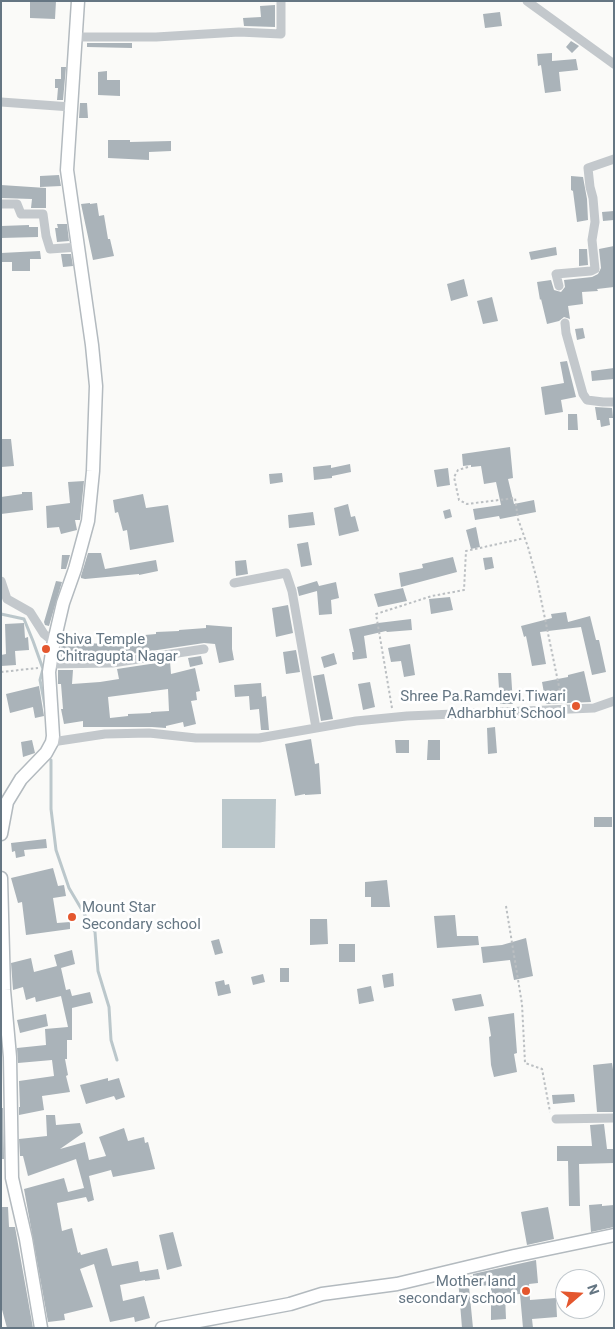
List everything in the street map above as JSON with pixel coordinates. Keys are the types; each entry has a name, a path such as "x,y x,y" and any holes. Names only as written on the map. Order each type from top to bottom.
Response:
{"street":[{"path":"45,666 54,642 63,602 75,569 88,521 93,471 96,386 92,344 67,170 78,1"},
{"path":"76,37 156,37 240,32 281,34 281,1"},
{"path":"527,1 614,64"},
{"path":"1,102 71,107"},
{"path":"559,286 556,274 595,269 592,240 595,222 588,168 614,159"},
{"path":"1,204 17,204 21,214 43,214 50,249 78,247"},
{"path":"565,323 583,394 587,400 614,402"},
{"path":"234,583 286,573 292,592 316,728"},
{"path":"1,581 7,598 30,612 44,634 54,642"},
{"path":"45,666 112,663 204,649"},
{"path":"1,834 6,802 21,779 46,753 52,742 49,672 45,666"},
{"path":"52,742 106,734 149,733 196,738 259,738 356,720 594,708 614,701"},
{"path":"1,878 2,961 12,1178 28,1248 42,1328"},
{"path":"556,1119 614,1118"},
{"path":"162,1328 295,1302 322,1294 397,1284 514,1256 614,1235"}],"path":[{"path":"468,467 458,470 454,477 459,500 468,504 515,498 518,519 537,580 564,710"},
{"path":"394,718 376,614 432,596 464,590 466,551 525,538"},
{"path":"1,672 45,666"},
{"path":"506,906 522,1004 525,1063 542,1069 550,1113 556,1119"}],"shaded area":[{"path":"222,799 276,799 275,848 222,848"}],"building":[{"path":"30,1 56,1 55,19 30,18"},
{"path":"275,5 275,27 244,26 243,18 261,17 260,6"},
{"path":"500,12 502,26 485,28 483,14"},
{"path":"571,41 579,46 572,53 566,47"},
{"path":"87,43 132,43 132,48 87,47"},
{"path":"552,53 552,61 576,59 578,70 559,72 561,91 545,93 541,65 538,66 537,54"},
{"path":"61,67 66,67 63,100 57,100 58,88 55,88 55,79 61,79"},
{"path":"107,71 107,80 120,80 120,96 98,95 98,72"},
{"path":"80,103 87,103 88,118 79,118"},
{"path":"108,140 130,140 130,142 171,141 171,151 149,152 149,160 108,158"},
{"path":"59,175 61,186 40,187 40,176"},
{"path":"571,176 583,177 588,220 577,222 573,191 571,190"},
{"path":"1,185 46,188 46,208 31,208 32,199 1,198"},
{"path":"97,203 99,216 104,215 108,239 110,239 114,256 93,260 81,204"},
{"path":"614,211 614,220 603,221 602,212"},
{"path":"57,224 67,224 69,241 57,242 55,228 58,228"},
{"path":"29,225 29,227 38,227 38,237 1,238 1,226"},
{"path":"614,246 614,287 582,292 583,304 568,306 570,319 564,317 559,321 547,324 537,282 551,280 554,290 561,292 565,287 564,280 592,277 598,274 601,268 599,249"},
{"path":"556,247 557,255 531,260 529,252"},
{"path":"579,249 587,249 588,265 579,266"},
{"path":"40,251 41,259 30,259 30,271 12,271 12,262 1,262 1,253"},
{"path":"61,254 71,254 73,266 63,267"},
{"path":"464,279 468,296 451,301 447,284"},
{"path":"492,297 498,321 483,324 477,301"},
{"path":"583,328 585,338 577,340 575,329"},
{"path":"567,361 576,397 561,400 563,412 545,415 541,387 564,383 560,362"},
{"path":"614,368 614,379 592,381 591,371"},
{"path":"595,407 612,408 613,418 609,418 610,425 601,427 600,420 597,420"},
{"path":"568,414 577,414 578,430 568,430"},
{"path":"1,439 11,439 14,466 1,467"},
{"path":"510,447 513,478 508,479 514,504 534,500 536,512 500,519 499,516 475,520 473,509 501,505 496,482 484,484 481,466 463,466 462,454"},
{"path":"350,464 351,472 332,476 332,478 314,480 313,467 331,465 331,468"},
{"path":"448,468 450,485 437,487 434,470"},
{"path":"282,473 283,482 270,484 269,474"},
{"path":"84,481 80,520 75,520 77,530 61,534 59,527 47,528 46,506 70,503 68,482"},
{"path":"22,492 32,492 33,510 1,514 1,497 22,494"},
{"path":"143,494 146,508 168,505 174,542 130,550 127,530 123,531 118,512 115,513 113,500"},
{"path":"348,504 351,517 355,516 359,531 339,536 334,508"},
{"path":"450,509 452,517 445,519 443,511"},
{"path":"313,512 315,525 289,528 288,515"},
{"path":"476,527 480,547 471,549 466,530"},
{"path":"308,542 312,565 301,567 297,544"},
{"path":"88,553 101,553 105,569 156,560 158,571 139,575 81,578"},
{"path":"62,555 70,555 66,569 61,569"},
{"path":"453,557 457,572 401,587 399,573 423,568 422,564"},
{"path":"492,557 494,568 485,570 483,558"},
{"path":"246,560 248,574 236,576 235,561"},
{"path":"56,581 62,582 49,626 45,625 44,622"},
{"path":"317,581 319,586 336,582 339,598 331,600 332,614 319,615 317,591 299,596 297,587"},
{"path":"403,588 407,601 378,607 374,594"},
{"path":"450,597 453,610 431,614 429,599"},
{"path":"288,605 293,633 276,637 272,608"},
{"path":"566,612 568,622 590,616 596,640 599,640 606,672 592,675 581,627 540,632 546,664 532,666 526,636 524,637 521,626 552,618 551,614"},
{"path":"411,619 412,630 386,631 364,636 367,658 353,660 352,652 354,652 349,629"},
{"path":"24,623 25,638 28,637 29,650 15,651 16,665 1,666 1,655 6,654 5,624"},
{"path":"206,625 232,627 234,660 219,663 215,644 204,643 111,657 59,658 62,642 82,645 82,643 109,644 109,641 134,641 134,636 156,634 156,632 206,628"},
{"path":"410,644 415,675 404,677 401,661 391,662 388,648"},
{"path":"296,650 300,672 286,674 283,652"},
{"path":"334,653 337,664 324,668 321,657"},
{"path":"201,656 203,664 190,667 188,658"},
{"path":"170,661 171,674 195,668 200,691 196,692 197,700 191,701 196,724 184,727 183,722 166,726 166,728 83,727 83,721 64,724 61,709 63,709 61,684 58,684 58,670 73,670 72,684 119,679 117,669","holes":["168,689 169,711 128,714 128,716 110,718 108,697"]},
{"path":"584,671 591,702 546,704 542,682 568,677 568,675"},
{"path":"498,673 511,673 513,704 500,704"},
{"path":"324,674 333,719 321,721 313,676"},
{"path":"370,682 375,707 363,710 358,684"},
{"path":"261,683 262,697 266,696 269,730 261,730 259,709 250,710 249,696 235,697 234,685"},
{"path":"39,686 44,716 35,718 33,707 10,713 6,694"},
{"path":"495,727 497,753 488,754 487,728"},
{"path":"311,739 315,764 319,763 321,794 295,796 285,744"},
{"path":"32,740 35,753 23,757 21,742"},
{"path":"395,740 409,740 409,753 396,753"},
{"path":"428,740 440,740 440,760 427,760"},
{"path":"594,817 612,817 612,827 594,827"},
{"path":"46,839 47,848 24,850 25,856 16,858 15,851 12,852 11,843"},
{"path":"53,868 58,886 64,885 66,896 53,898 57,923 70,922 70,929 26,935 22,902 18,903 11,878"},
{"path":"387,880 390,907 371,907 371,897 365,897 365,882"},
{"path":"455,915 457,936 478,936 479,945 437,948 434,916"},
{"path":"310,919 327,919 328,944 310,945"},
{"path":"526,938 533,976 514,980 510,960 483,963 481,947 502,945"},
{"path":"219,939 223,953 215,955 211,941"},
{"path":"339,944 355,944 355,962 339,962"},
{"path":"72,950 75,964 61,968 66,990 70,989 72,996 90,992 93,1003 72,1008 72,1040 67,1040 67,1059 65,1059 68,1075 66,1076 70,1092 42,1096 44,1110 19,1115 19,1081 54,1076 52,1060 18,1063 17,1048 46,1045 45,1029 68,1027 61,996 36,1002 35,997 26,1000 23,987 13,990 11,963 31,958 34,972 57,966 54,955"},
{"path":"280,968 289,968 289,982 280,982"},
{"path":"393,973 394,986 384,988 382,975"},
{"path":"263,974 265,982 253,985 251,977"},
{"path":"224,980 225,985 229,984 231,993 218,996 215,982"},
{"path":"371,986 374,1001 359,1004 357,989"},
{"path":"481,994 484,1006 455,1011 452,999"},
{"path":"514,1013 517,1053 514,1054 517,1072 494,1077 491,1065 489,1037 491,1036 488,1017"},
{"path":"46,1014 48,1026 20,1033 17,1020"},
{"path":"612,1063 614,1112 597,1112 593,1065"},
{"path":"108,1078 108,1081 119,1078 125,1097 116,1100 114,1096 86,1104 80,1085"},
{"path":"574,1094 575,1102 553,1104 552,1095"},
{"path":"1,1108 3,1108 4,1159 1,1159"},
{"path":"46,1115 55,1115 56,1125 80,1123 83,1133 60,1149 85,1142 89,1160 106,1156 99,1137 124,1128 128,1141 144,1137 145,1143 148,1142 155,1169 113,1177 111,1170 89,1176 94,1200 88,1202 86,1197 57,1203 62,1231 72,1228 78,1253 80,1252 81,1255 107,1248 112,1266 138,1261 140,1272 158,1269 160,1279 120,1285 123,1301 144,1296 150,1318 135,1322 134,1317 110,1322 94,1264 80,1269 93,1307 64,1314 65,1320 48,1322 24,1189 64,1178 68,1192 84,1188 76,1159 28,1176 23,1156 20,1156 19,1139 47,1136"},
{"path":"604,1124 607,1149 614,1149 614,1163 579,1164 580,1206 569,1206 568,1161 557,1161 557,1146 592,1146 590,1125"},
{"path":"602,1204 602,1206 614,1205 614,1227 591,1232 589,1205"},
{"path":"1,1207 8,1207 9,1227 15,1227 33,1328 7,1328 1,1306"},
{"path":"548,1207 554,1239 527,1245 521,1212"},
{"path":"173,1232 182,1266 167,1270 159,1235"},
{"path":"536,1260 538,1283 529,1284 530,1300 555,1298 555,1317 532,1319 533,1328 523,1328 520,1294 505,1295 506,1319 491,1320 491,1285 469,1287 473,1328 462,1328 458,1278 473,1276 473,1274"}],"waterway":[{"path":"1,614 24,619 43,669 40,680 46,711"},
{"path":"51,760 51,809 56,850 69,888 95,932 98,971 109,1007 111,1040 117,1060"}],"place":[{"name":"Shiva Temple Chitragupta Nagar","path":"46,649"},
{"name":"Shree Pa.Ramdevi.Tiwari Adharbhut School","path":"576,706"},
{"name":"Mount Star Secondary school","path":"72,917"},
{"name":"Mother land secondary school","path":"526,1291"}]}
